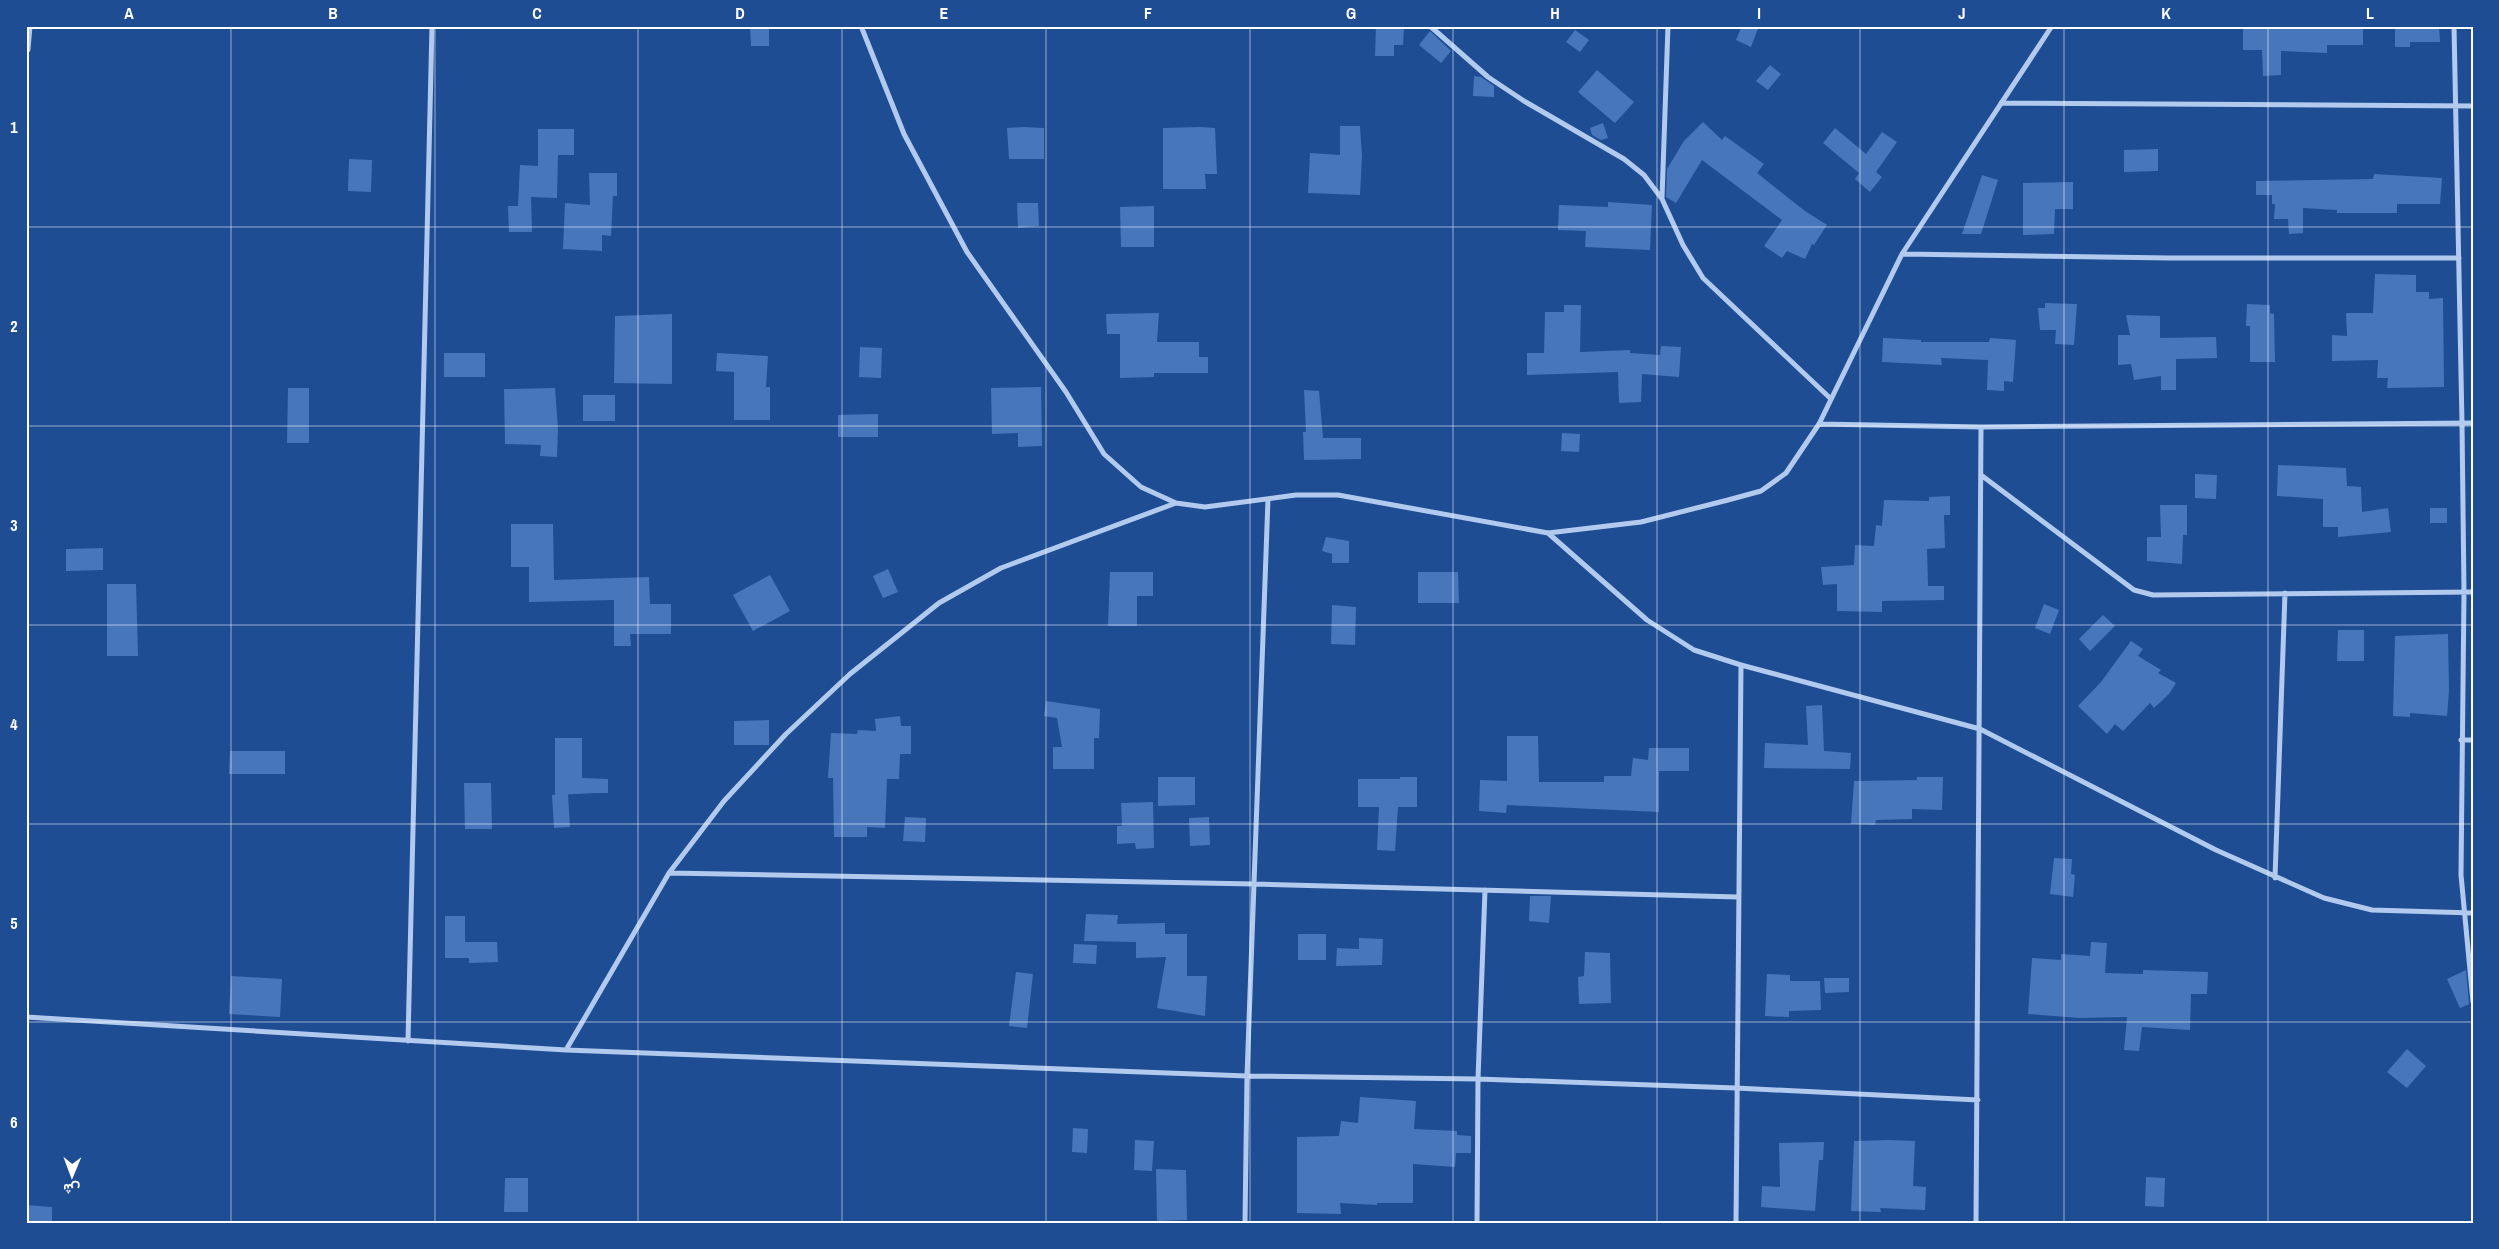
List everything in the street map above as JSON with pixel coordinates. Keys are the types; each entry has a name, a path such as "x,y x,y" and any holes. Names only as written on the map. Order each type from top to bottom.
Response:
{"street":[{"path":"26,49 28,26"},
{"path":"408,1041 432,26"},
{"path":"861,26 904,134 967,252 1066,392 1104,454 1141,487 1176,503 1205,507 1296,495 1338,495 1548,533 1641,522 1761,491 1786,473 1819,424 1902,254 2052,26"},
{"path":"1430,26 1488,77 1524,101 1624,159 1644,175 1662,199 1683,245 1703,278 1831,399"},
{"path":"1662,199 1668,26"},
{"path":"2454,26 2464,592 2461,875 2473,1002"},
{"path":"2000,103 2473,106"},
{"path":"1902,254 2170,258 2459,258"},
{"path":"1819,424 1981,427 2473,423"},
{"path":"1976,1223 1981,427"},
{"path":"1981,476 2134,590 2153,594 2473,592"},
{"path":"1245,1223 1247,1076 1268,499"},
{"path":"566,1050 669,873 724,801 786,734 850,674 940,603 1001,568 1176,503"},
{"path":"1548,533 1647,620 1694,650 1741,665 1980,729 2275,878 2324,898 2372,910 2473,914"},
{"path":"2275,878 2285,593"},
{"path":"1736,1223 1741,665"},
{"path":"2462,740 2473,740"},
{"path":"669,873 1254,884 1738,897"},
{"path":"1477,1223 1478,1079 1485,890"},
{"path":"26,1017 566,1050 1247,1076 1478,1079 1736,1088 1978,1100"}],"building":[{"path":"750,26 769,26 769,46 751,46"},
{"path":"1376,26 1404,26 1403,45 1394,45 1394,56 1375,56"},
{"path":"1742,26 1759,26 1751,47 1736,40"},
{"path":"2243,26 2363,26 2363,45 2327,45 2327,53 2281,51 2281,75 2263,76 2262,50 2243,50"},
{"path":"2395,26 2439,26 2440,42 2410,42 2410,47 2395,47"},
{"path":"1575,30 1589,40 1580,52 1566,42"},
{"path":"1430,31 1451,51 1441,63 1419,45"},
{"path":"1770,65 1781,74 1768,90 1756,81"},
{"path":"1597,70 1634,102 1615,123 1578,92"},
{"path":"1474,76 1481,77 1494,86 1494,97 1473,96"},
{"path":"1703,122 1722,140 1725,136 1764,164 1757,173 1805,211 1827,225 1814,245 1812,244 1805,259 1787,251 1782,258 1764,246 1782,220 1702,160 1676,203 1666,197 1667,169 1684,141"},
{"path":"1603,123 1608,138 1601,140 1592,135 1590,128"},
{"path":"1340,126 1360,126 1362,156 1360,195 1308,193 1310,153 1340,155"},
{"path":"1007,128 1044,128 1044,159 1009,159"},
{"path":"1163,128 1215,128 1217,174 1205,174 1206,189 1163,189"},
{"path":"1835,128 1866,154 1882,132 1897,142 1876,172 1882,177 1870,192 1855,179 1859,173 1823,143"},
{"path":"538,129 574,129 574,155 558,155 557,198 531,197 532,232 509,232 508,206 518,206 520,165 538,166"},
{"path":"2158,149 2158,171 2124,172 2124,150"},
{"path":"349,159 372,160 371,192 348,191"},
{"path":"589,173 617,173 617,196 613,196 611,236 602,235 602,251 563,249 565,203 590,205"},
{"path":"2374,174 2442,178 2440,204 2397,204 2397,213 2337,213 2337,210 2303,208 2303,233 2289,234 2288,219 2274,219 2275,204 2272,204 2272,195 2256,195 2256,181 2373,179"},
{"path":"1982,175 1998,180 1981,234 1962,234"},
{"path":"2073,182 2073,209 2055,209 2054,234 2023,235 2023,183"},
{"path":"1608,202 1652,205 1650,250 1585,247 1586,231 1558,230 1559,205 1608,207"},
{"path":"1017,203 1038,203 1039,226 1018,228"},
{"path":"1154,206 1154,247 1121,247 1120,207"},
{"path":"2375,274 2416,275 2416,292 2429,292 2429,299 2443,298 2444,387 2387,388 2388,378 2377,378 2378,360 2332,361 2332,335 2347,336 2346,313 2373,313"},
{"path":"2045,303 2077,304 2074,345 2055,344 2056,330 2040,330 2038,308 2045,308"},
{"path":"2247,304 2270,305 2270,313 2274,314 2275,362 2250,362 2250,326 2246,326"},
{"path":"1564,305 1581,305 1580,352 1630,350 1630,353 1660,355 1661,346 1681,347 1679,377 1642,374 1641,402 1619,403 1618,372 1527,375 1527,353 1544,353 1545,312 1564,312"},
{"path":"1159,313 1157,342 1199,342 1199,357 1208,357 1208,373 1154,373 1154,377 1120,378 1120,334 1107,334 1106,314"},
{"path":"672,314 672,384 614,383 615,316"},
{"path":"2126,315 2160,316 2160,338 2216,337 2217,358 2176,359 2176,390 2161,390 2161,376 2134,380 2131,364 2118,365 2118,335 2130,335"},
{"path":"1883,338 1921,340 1921,342 1989,342 1990,338 2016,340 2013,382 2004,381 2004,391 1987,390 1988,360 1941,358 1942,365 1882,362"},
{"path":"860,347 882,348 881,378 859,377"},
{"path":"444,353 485,353 485,377 444,377"},
{"path":"717,353 768,356 766,387 770,387 770,420 734,420 734,372 716,371"},
{"path":"1041,387 1042,446 1018,447 1018,433 992,434 991,388"},
{"path":"288,388 309,388 309,443 287,443"},
{"path":"555,388 558,429 557,457 540,456 541,445 505,444 504,389"},
{"path":"1304,390 1319,391 1323,438 1361,438 1361,459 1304,460 1303,432 1306,432"},
{"path":"583,395 615,395 615,421 583,421"},
{"path":"878,414 878,437 838,437 838,415"},
{"path":"1562,433 1580,434 1579,452 1561,451"},
{"path":"2278,465 2346,468 2347,486 2361,487 2362,512 2388,508 2391,532 2338,537 2338,527 2323,527 2323,499 2277,496"},
{"path":"2195,474 2217,475 2216,499 2195,498"},
{"path":"1950,496 1950,515 1944,515 1945,548 1927,549 1928,586 1944,586 1944,600 1882,601 1882,612 1837,611 1837,584 1823,585 1821,567 1854,565 1855,545 1874,546 1876,525 1882,526 1884,500 1929,501 1929,497"},
{"path":"2160,505 2187,505 2187,535 2183,535 2182,564 2147,561 2147,537 2161,537"},
{"path":"2430,508 2447,508 2447,523 2430,523"},
{"path":"511,524 553,524 554,580 649,577 650,604 671,604 671,634 630,634 631,646 614,646 614,600 529,602 529,567 511,567"},
{"path":"1326,537 1349,541 1349,563 1332,563 1332,554 1322,551"},
{"path":"103,548 103,570 66,571 66,549"},
{"path":"888,569 898,592 883,598 873,576"},
{"path":"1110,572 1153,572 1153,596 1137,596 1137,626 1108,626"},
{"path":"1418,572 1458,572 1459,603 1418,603"},
{"path":"770,575 790,611 753,631 733,595"},
{"path":"107,584 136,584 138,656 107,656"},
{"path":"2044,604 2059,610 2050,634 2035,628"},
{"path":"1332,605 1356,607 1355,645 1331,644"},
{"path":"2103,615 2115,626 2090,651 2079,639"},
{"path":"2338,630 2364,630 2364,661 2337,661"},
{"path":"2448,634 2449,691 2447,716 2410,713 2410,717 2393,716 2395,636"},
{"path":"2131,641 2143,649 2138,656 2161,670 2158,673 2176,683 2169,694 2154,708 2150,703 2123,731 2115,724 2107,734 2078,706 2101,682"},
{"path":"1046,701 1100,709 1099,738 1094,738 1094,769 1053,769 1053,747 1062,747 1057,718 1044,716"},
{"path":"1822,705 1824,751 1851,753 1850,769 1764,768 1765,743 1808,745 1806,706"},
{"path":"900,716 901,726 911,726 911,754 900,754 899,779 887,779 885,828 867,827 867,837 834,837 833,778 828,778 831,733 857,734 858,730 876,731 875,719"},
{"path":"769,720 769,745 734,745 734,721"},
{"path":"1507,736 1538,736 1539,782 1604,782 1604,776 1631,776 1633,758 1648,760 1649,748 1689,748 1689,771 1659,771 1659,812 1507,805 1506,813 1479,811 1480,780 1507,781"},
{"path":"555,738 582,738 582,778 608,779 608,793 568,794 570,827 554,828 552,795 555,795"},
{"path":"230,751 285,751 285,774 229,774"},
{"path":"1158,777 1195,777 1195,805 1158,806"},
{"path":"1400,777 1417,777 1417,807 1398,807 1395,851 1377,850 1379,807 1358,807 1358,779 1400,779"},
{"path":"1917,777 1943,777 1942,810 1912,809 1912,819 1876,820 1875,825 1851,824 1854,781 1917,780"},
{"path":"464,783 491,783 492,829 465,829"},
{"path":"1153,802 1154,848 1136,849 1135,843 1117,844 1117,826 1122,826 1121,803"},
{"path":"905,817 926,818 925,842 903,841"},
{"path":"1209,817 1210,845 1190,846 1189,818"},
{"path":"2054,858 2072,859 2071,874 2075,875 2073,897 2050,894"},
{"path":"1530,896 1551,896 1549,923 1529,921"},
{"path":"1086,914 1118,915 1117,924 1165,923 1165,934 1187,934 1187,976 1207,976 1205,1016 1157,1008 1166,957 1136,958 1136,942 1084,941"},
{"path":"445,916 465,916 465,942 497,942 498,962 469,963 469,958 445,958"},
{"path":"1298,934 1326,934 1326,960 1298,960"},
{"path":"1359,938 1383,939 1382,965 1336,966 1337,948 1359,949"},
{"path":"2091,942 2107,943 2105,973 2143,974 2143,970 2208,972 2207,994 2191,994 2190,1030 2142,1027 2139,1051 2124,1050 2127,1017 2079,1018 2028,1014 2032,958 2061,960 2061,954 2090,956"},
{"path":"1074,944 1097,945 1096,964 1073,963"},
{"path":"1585,952 1610,953 1611,1003 1579,1004 1578,977 1584,976"},
{"path":"2466,970 2469,1004 2460,1008 2447,979"},
{"path":"1016,972 1033,974 1027,1028 1009,1026"},
{"path":"1767,974 1790,975 1790,981 1820,981 1821,1010 1789,1011 1789,1017 1765,1016"},
{"path":"231,976 282,979 280,1017 229,1014"},
{"path":"1824,978 1849,978 1849,992 1825,993"},
{"path":"2407,1049 2426,1066 2407,1088 2387,1072"},
{"path":"1360,1097 1416,1101 1414,1129 1457,1131 1457,1135 1471,1136 1471,1153 1456,1153 1455,1167 1413,1164 1413,1203 1377,1203 1377,1205 1340,1203 1341,1214 1297,1213 1297,1137 1339,1136 1341,1121 1358,1123"},
{"path":"1073,1128 1088,1129 1087,1153 1072,1152"},
{"path":"1135,1140 1154,1141 1152,1171 1134,1170"},
{"path":"1854,1141 1915,1141 1913,1186 1926,1187 1925,1210 1880,1208 1881,1212 1851,1211"},
{"path":"1824,1142 1823,1160 1819,1160 1815,1211 1761,1207 1762,1186 1780,1187 1779,1143"},
{"path":"1156,1169 1186,1170 1187,1220 1157,1221"},
{"path":"2146,1177 2165,1178 2164,1207 2145,1206"},
{"path":"505,1178 528,1178 528,1212 504,1212"},
{"path":"26,1205 52,1207 52,1223 26,1223"}]}
